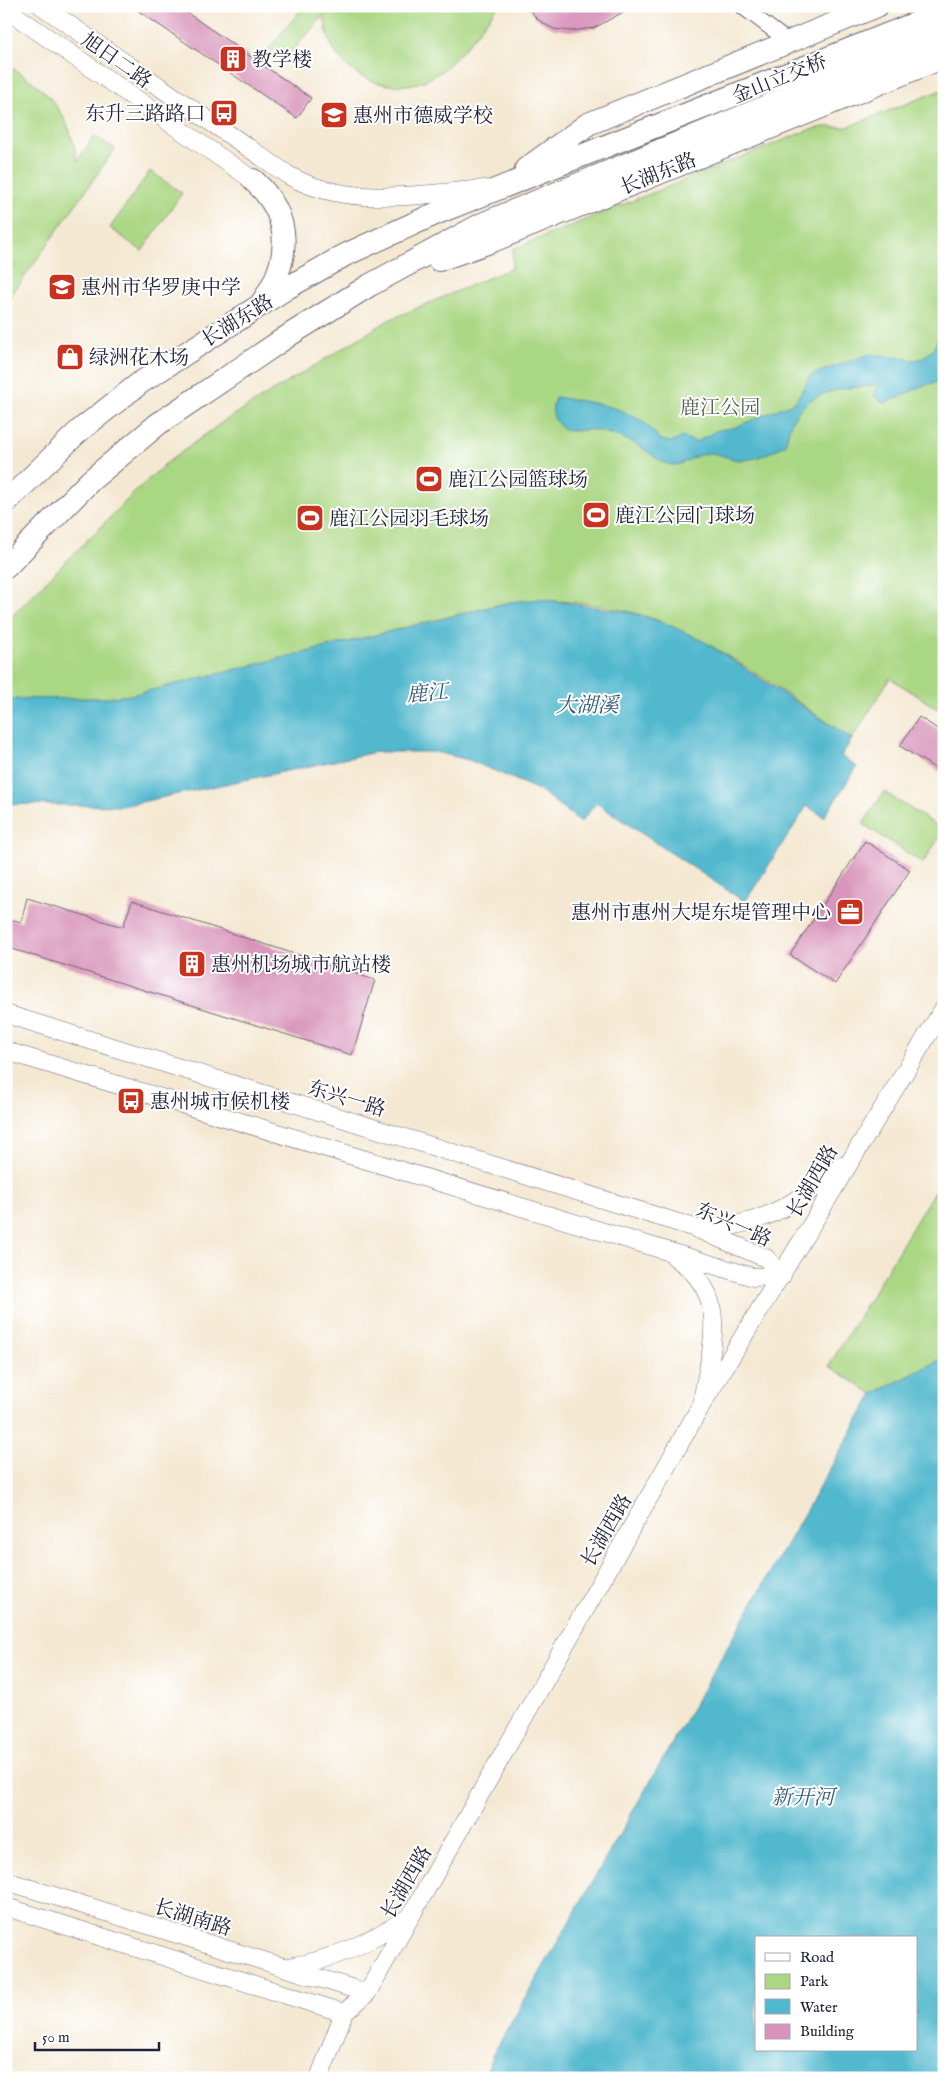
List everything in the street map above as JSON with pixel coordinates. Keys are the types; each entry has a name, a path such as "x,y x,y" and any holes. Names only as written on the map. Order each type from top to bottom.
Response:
{"main road":[{"name":"长湖东路","path":"499,188 588,124 877,6"},
{"name":"金山立交桥","path":"614,144 944,12"},
{"name":"金山立交桥","path":"629,162 944,32"},
{"name":"长湖东路","path":"370,285 490,242 944,57"},
{"name":"长湖东路","path":"8,499 72,438 121,398 169,363 314,272 372,241 499,188 614,144"},
{"name":"长湖东路","path":"6,567 90,481 158,424 291,334 370,285 482,224 629,162"},
{"path":"253,180 276,208 285,236 281,263 271,288 261,305"}],"street":[{"name":"旭日二路","path":"42,6 288,175 322,190 357,196 389,196 499,188"},
{"path":"741,6 789,42"},
{"name":"旭日二路","path":"6,8 253,180"},
{"name":"长湖西路","path":"320,2078 344,2013 367,1993 702,1404 782,1276 851,1158 944,1008"},
{"name":"东兴一路","path":"6,1014 694,1228 766,1258 782,1276"},
{"name":"东兴一路","path":"6,1051 753,1276 782,1276"},
{"path":"694,1228 742,1224 776,1213 799,1199 851,1158"},
{"path":"662,1249 690,1267 705,1287 713,1309 713,1339 702,1404"},
{"name":"长湖南路","path":"6,1881 367,1993"},
{"path":"6,1907 344,2013"},
{"path":"285,1967 314,1962 336,1955 389,1930 412,1915"}],"green space":[{"path":"304,6 498,6 448,66 427,80 398,86 369,80 344,64 331,43 324,15 282,63 267,51"},
{"path":"6,65 34,82 55,104 69,130 77,161 94,136 115,149 6,303"},
{"name":"鹿江公园","path":"944,89 944,648 939,656 944,659 944,713 890,678 852,739 739,663 667,624 649,617 610,607 548,601 509,602 132,695 104,698 6,699 6,622 164,465 224,421 389,320 512,268 513,249 806,131 822,127 847,127"},
{"path":"150,171 182,193 142,251 110,228"},
{"path":"884,792 944,830 923,863 863,824"},
{"path":"944,1175 944,1358 873,1394 829,1366"}],"water":[{"path":"944,326 944,382 919,387 899,398 883,403 874,396 879,385 831,391 820,395 800,409 793,419 785,445 763,456 751,459 739,460 709,453 682,463 669,464 660,461 636,444 612,435 594,430 568,431 558,424 553,413 553,404 556,397 599,404 627,413 640,420 660,440 672,442 683,437 696,442 718,430 733,428 795,402 811,375 870,354 914,360 923,358 933,349"},
{"name":"大湖溪","path":"541,599 629,612 665,623 705,642 852,739 841,756 857,767 824,817 807,806 745,902 596,803 581,822 539,790 469,760 435,752 376,752 122,806 6,804 6,699 104,698 132,695 510,602"},
{"name":"新开河","path":"944,1358 944,2078 484,2078 492,2056 873,1394"}],"building":[{"name":"教学楼","path":"131,6 177,6 311,98 297,118"},
{"path":"527,6 634,6 594,28 570,31 554,29 546,25 536,18"},
{"path":"919,717 944,733 944,774 900,746"},
{"name":"惠州市惠州大堤东堤管理中心","path":"865,841 910,870 835,984 790,955"},
{"name":"惠州机场城市航站楼","path":"27,898 123,927 132,901 375,980 352,1055 6,947 6,918 21,922"}],"place":[{"name":"教学楼","path":"233,59"},
{"name":"东升三路路口","path":"224,113"},
{"name":"惠州市德威学校","path":"334,115"},
{"name":"惠州市华罗庚中学","path":"62,287"},
{"name":"绿洲花木场","path":"70,357"},
{"name":"鹿江公园篮球场","path":"429,479"},
{"name":"鹿江公园门球场","path":"596,515"},
{"name":"鹿江公园羽毛球场","path":"310,518"},
{"name":"惠州市惠州大堤东堤管理中心","path":"850,912"},
{"name":"惠州机场城市航站楼","path":"192,964"},
{"name":"惠州城市候机楼","path":"131,1101"}],"water label":[{"name":"鹿江","path":"427,693"}]}
